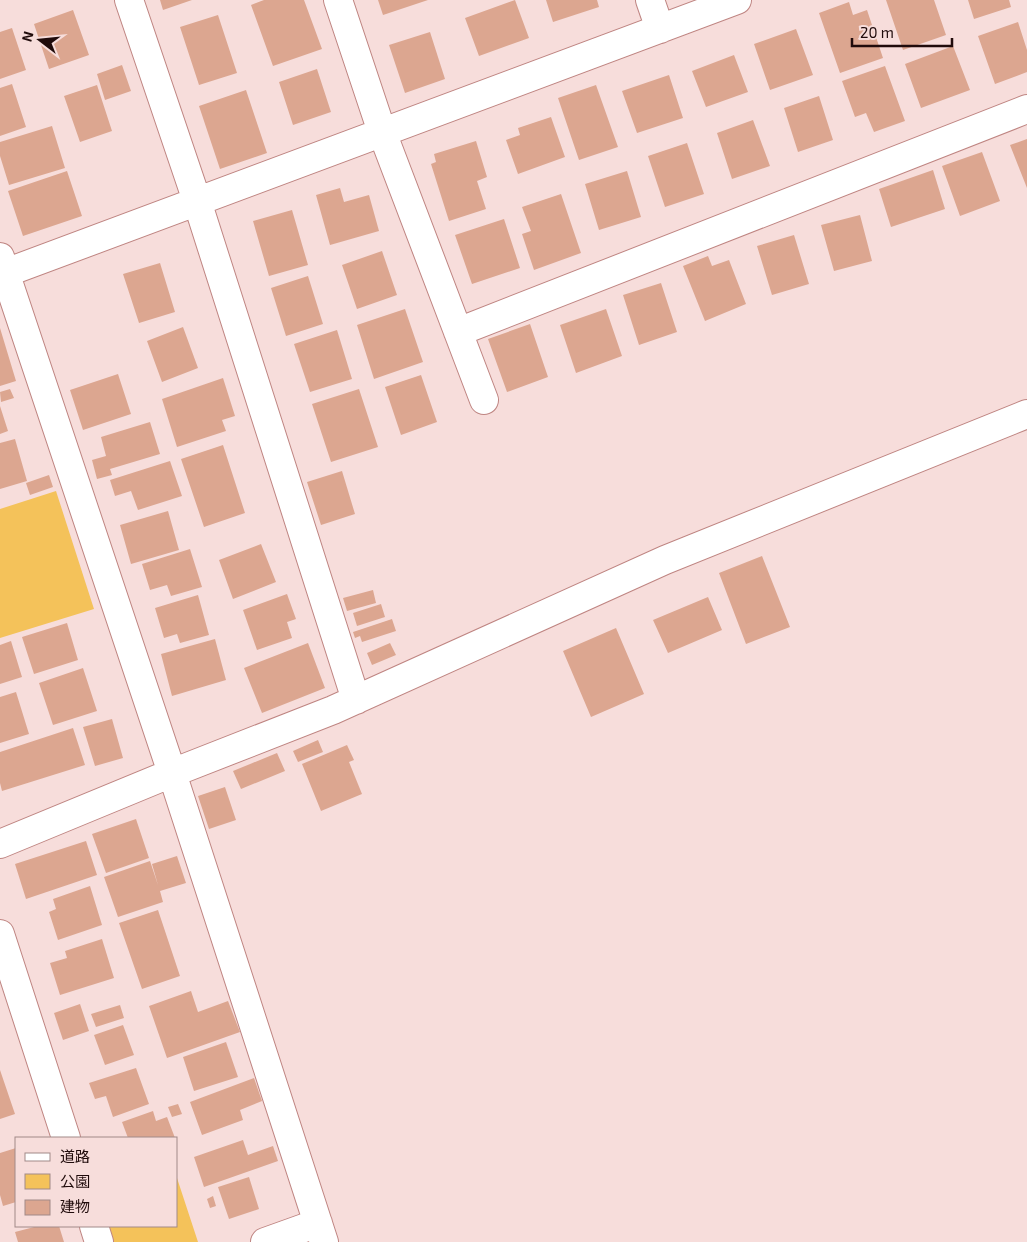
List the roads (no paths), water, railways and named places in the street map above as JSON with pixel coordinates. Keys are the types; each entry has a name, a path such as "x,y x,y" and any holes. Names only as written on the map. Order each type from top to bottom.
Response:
{"street":[{"path":"129,0 197,201 356,700"},
{"path":"338,0 382,132 484,400"},
{"path":"650,0 660,29"},
{"path":"265,1242 321,1233 172,774 2,268 197,201 737,0"},
{"path":"458,332 1027,109"},
{"path":"0,844 356,700 665,560 1027,414"},
{"path":"0,934 66,1137"},
{"path":"94,1227 100,1242"}]}
